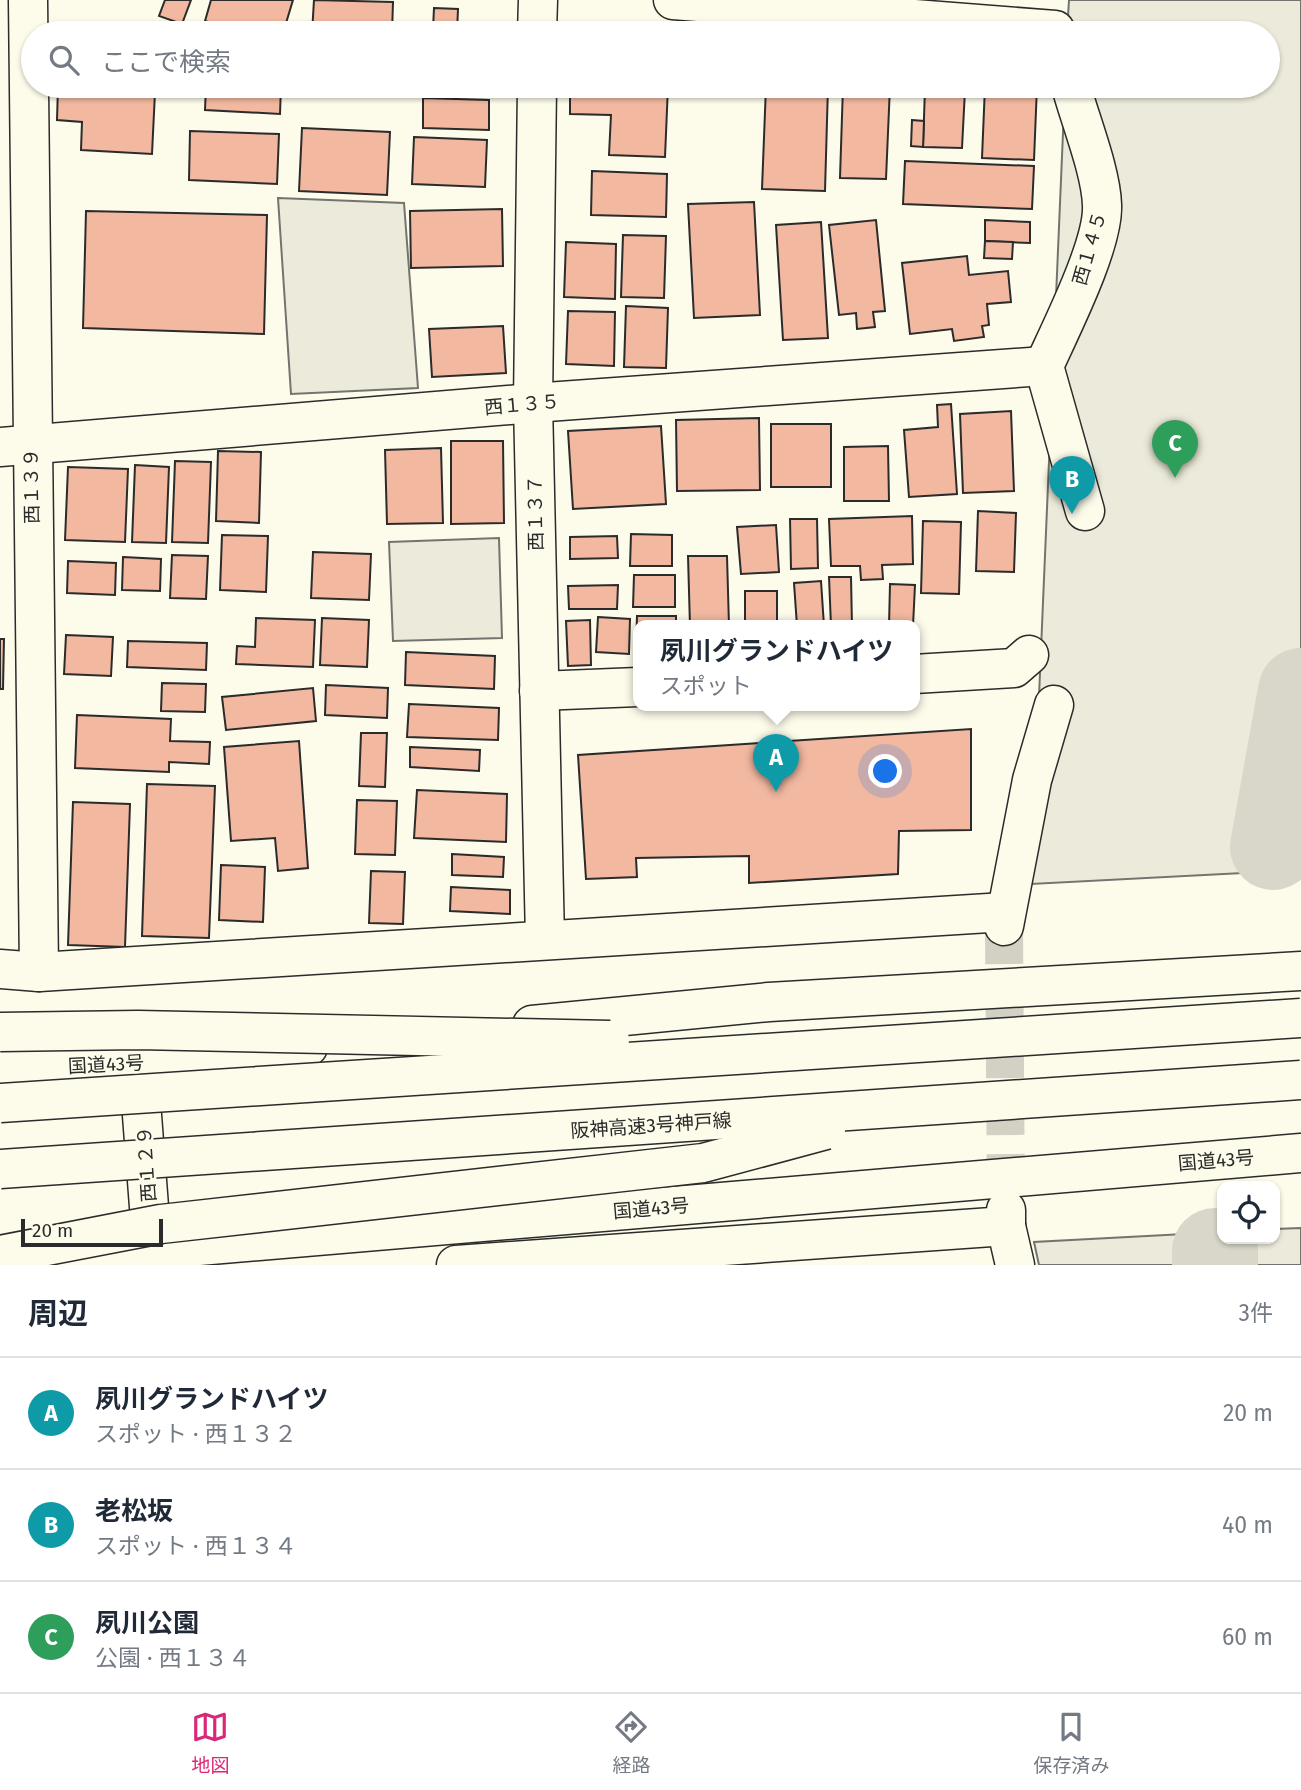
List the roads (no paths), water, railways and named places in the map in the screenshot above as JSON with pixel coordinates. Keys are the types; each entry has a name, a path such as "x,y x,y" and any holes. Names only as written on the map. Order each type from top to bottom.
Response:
{"main road":[{"name":"西１３９","path":"27,21 28,0"},
{"path":"537,21 538,0"},
{"path":"673,0 924,21"},
{"name":"西１３９","path":"25,98 15,447 39,972"},
{"name":"西１３７","path":"537,98 533,402 545,940"},
{"name":"西１４５","path":"1044,366 1077,293 1103,207 1074,98"},
{"name":"西１３５","path":"15,447 533,402 1044,366"},
{"path":"1044,366 1085,511"},
{"path":"920,674 1013,668 1029,655"},
{"path":"539,691 633,687"},
{"path":"0,969 39,972 545,940 1005,919 1032,780 1054,705"},
{"name":"国道43号","path":"0,1070 138,1063 769,1002 1301,971"},
{"path":"0,1103 1301,1018"},
{"path":"0,1032 138,1030 879,1045"},
{"name":"西１２９","path":"138,1063 153,1258"},
{"name":"阪神高速3号神戸線","path":"0,1169 1301,1080"},
{"path":"0,1256 161,1224 702,1163 909,1108"},
{"name":"国道43号","path":"0,1256 153,1258 1301,1153"},
{"path":"456,1265 1006,1218 1015,1265"}],"waterway":[{"path":"1273,847 1301,691"},
{"path":"1215,1251 1215,1265"}],"tunnel":[{"path":"1004,926 1006,1210"}],"place":[{"name":"夙川公園","path":"1175,478"},
{"name":"老松坂","path":"1072,514"},
{"name":"夙川グランドハイツ","path":"776,792"}]}
